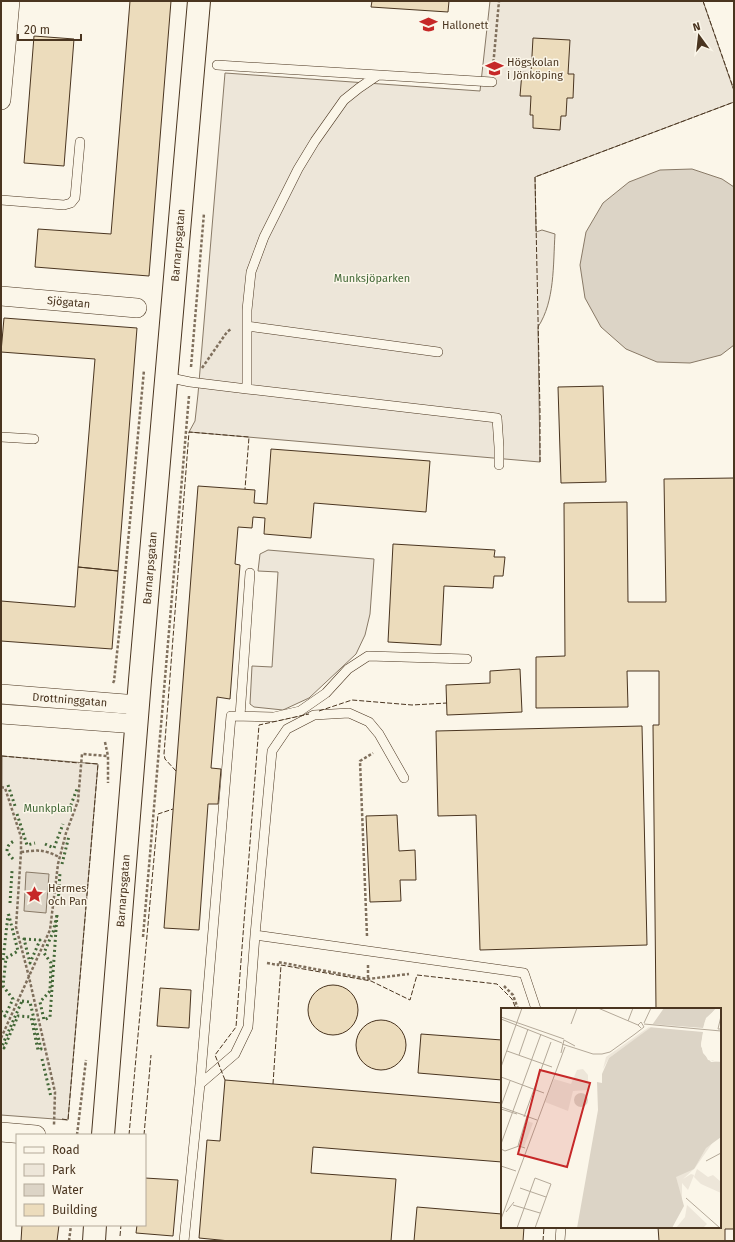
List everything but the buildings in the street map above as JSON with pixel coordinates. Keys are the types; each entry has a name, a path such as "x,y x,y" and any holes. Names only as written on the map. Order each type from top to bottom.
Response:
{"main road":[{"name":"Barnarpsgatan","path":"103,1134 199,1"},
{"path":"94,1241 95,1226"}],"street":[{"path":"1,100 10,1"},
{"name":"Sjögatan","path":"1,296 137,308"},
{"name":"Drottninggatan","path":"1,694 138,715"},
{"name":"Drottninggatan","path":"1,714 138,715"},
{"path":"1,1132 24,1134"}],"lane":[{"path":"217,65 492,82"},
{"path":"247,389 247,310 251,272 264,237 298,169 315,141 344,100 378,75"},
{"path":"1,200 64,205 71,203 75,198 80,142"},
{"path":"247,326 438,352"},
{"path":"166,377 190,382 497,418 500,447 499,465"},
{"path":"1,437 34,440"},
{"path":"240,716 250,573"},
{"path":"184,1241 200,1084 231,716 274,717 300,711 326,693 348,669 368,656 467,659"},
{"path":"200,1084 235,1054 248,1027 272,751 287,729 314,715 348,713 369,722 386,746 404,778"},
{"path":"255,935 524,973 536,1008"},
{"path":"560,1241 561,1228"}],"path":[{"path":"492,82 499,1"},
{"path":"142,940 190,382 205,365 227,332 240,320 247,310"},
{"path":"368,979 360,761 386,746"},
{"path":"1,1038 50,930 58,864 66,833 78,801 82,754 108,756"},
{"path":"1,788 4,788 21,837 16,927 55,1092 53,1128"},
{"path":"21,852 46,850 60,857"},
{"path":"253,961 278,965 278,962 368,979 415,973"},
{"path":"503,986 513,995 518,1008"},
{"path":"69,1241 71,1226"}],"green space":[{"name":"Munksjöparken","path":"490,1 703,1 734,91 734,102 535,177 536,232 542,230 555,234 552,282 548,306 538,327 540,462 189,432 195,421 198,394 225,73 480,91"},
{"path":"268,550 374,559 370,614 365,635 356,654 309,698 283,710 254,707 250,704 252,666 272,667 278,572 258,571 260,554"},
{"name":"Munkplan","path":"2,756 98,764 68,1120 1,1115"}],"water":[{"path":"692,169 722,179 734,187 734,345 721,355 690,363 657,362 626,349 601,327 585,298 580,265 586,232 603,203 629,182 660,170"},
{"path":"26,872 49,874 46,913 24,911"}],"hedge":[{"path":"8,785 15,806"},
{"path":"69,810 77,789"},
{"path":"17,814 27,845 35,843"},
{"path":"45,844 54,848 63,824"},
{"path":"62,864 69,836"},
{"path":"13,859 7,850 9,845 14,841"},
{"path":"10,903 12,871"},
{"path":"58,906 60,872"},
{"path":"1,1011 5,1016 13,999 3,986 6,958 18,951 8,912"},
{"path":"3,960 8,915"},
{"path":"57,915 50,1017 44,1020 40,1002 50,991 51,963 44,953 53,932 57,915"},
{"path":"24,939 40,940 30,963 24,939"},
{"path":"22,1001 30,1002 41,1049 38,1050 31,1017 18,1016 4,1048 2,1046 22,1001"},
{"path":"42,1059 51,1097"}],"fence":[{"path":"703,1 734,90"},
{"path":"540,462 535,177 734,102"},
{"path":"176,771 165,759 164,754 189,432 249,437 245,489"},
{"path":"319,711 352,700 412,705 447,703"},
{"path":"225,1080 215,1055 236,1027 259,725 309,714"},
{"path":"2,756 79,763"},
{"path":"62,1119 68,1120 98,764 85,763"},
{"path":"129,1134 158,814 173,809"},
{"path":"273,1084 281,965 371,981 410,1000 417,975 497,984 512,999 516,1008"},
{"path":"144,1134 151,1055"},
{"path":"120,1236 121,1226"},
{"path":"543,1241 544,1228"}],"place":[{"name":"Hallonett","path":"429,25"},
{"name":"Högskolan i Jönköping","path":"494,68"},
{"name":"Hermes och Pan","path":"35,894"}]}
